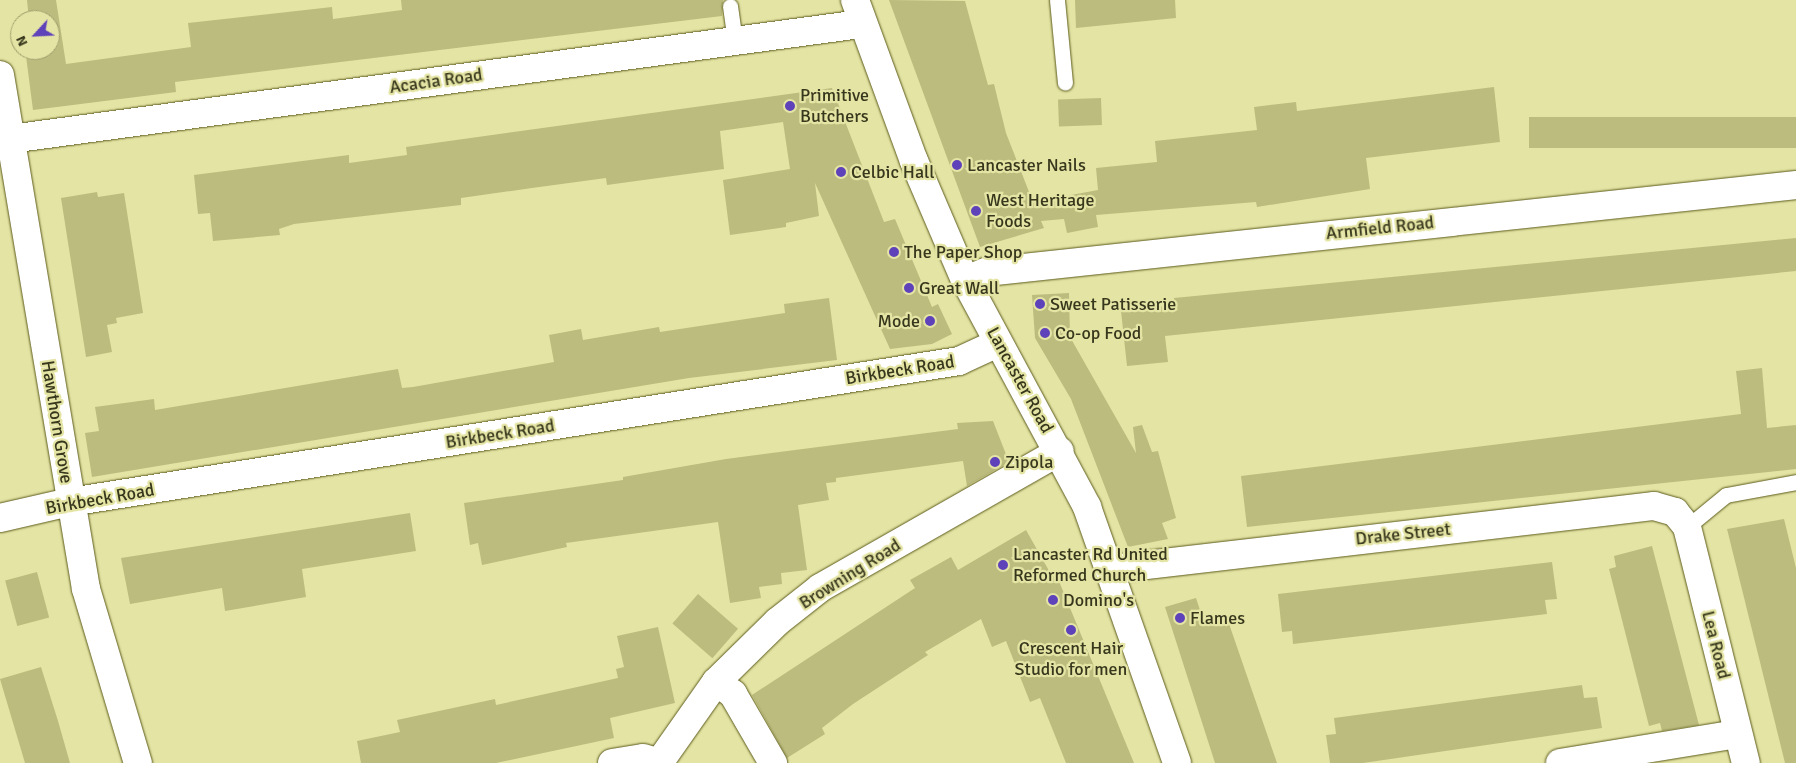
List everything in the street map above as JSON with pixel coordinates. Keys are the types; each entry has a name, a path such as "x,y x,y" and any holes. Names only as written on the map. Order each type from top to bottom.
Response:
{"street":[{"name":"Acacia Road","path":"10,139 735,41 858,12"},
{"name":"Lancaster Road","path":"858,12 966,280 998,343 1060,451 1112,569 1177,763"},
{"name":"Hawthorn Grove","path":"0,75 86,589 138,763"},
{"name":"Armfield Road","path":"966,280 986,272 1796,185"},
{"name":"Birkbeck Road","path":"0,518 70,502 959,361 998,343"},
{"name":"Browning Road","path":"659,763 716,682 746,648 820,588 1060,451"},
{"name":"Drake Street","path":"1112,569 1654,506 1675,512 1686,527"},
{"name":"Lea Road","path":"1686,527 1746,763"},
{"path":"716,682 733,694 773,763"},
{"path":"1560,763 1738,734"},
{"path":"612,763 643,758 659,763"}],"lane":[{"path":"1057,0 1065,83"},
{"path":"730,6 735,41"},
{"path":"1686,527 1726,495 1796,482"}],"building":[{"path":"27,0 56,0 58,10 28,10"},
{"path":"401,0 723,0 722,16 175,82 176,92 33,110 27,60 60,60 60,26 66,64 191,47 188,23 332,7 333,19 402,10"},
{"path":"889,0 965,1 988,85 994,84 1006,133 1033,202 1098,190 1096,168 1157,162 1155,141 1257,130 1254,107 1296,102 1297,111 1494,87 1500,142 1366,158 1370,189 1257,207 1256,202 1096,215 1098,227 1067,233 1064,219 1041,221 1044,228 980,247"},
{"path":"1075,0 1175,0 1176,18 1076,28"},
{"path":"832,88 884,222 895,219 932,307 938,304 952,334 932,344 890,349 815,183 819,216 786,223 786,227 730,235 723,180 790,169 783,122 720,131 724,169 607,185 606,178 461,198 461,205 294,224 279,229 280,235 213,241 210,213 198,214 194,175 349,155 349,163 407,155 406,147"},
{"path":"1101,98 1102,125 1059,126 1058,100"},
{"path":"1529,117 1796,117 1796,148 1529,148"},
{"path":"97,192 98,197 124,193 143,313 116,318 117,323 107,325 112,352 86,357 61,198"},
{"path":"1796,238 1796,271 1165,336 1168,362 1127,366 1121,311 1174,305 1174,298"},
{"path":"1069,293 1070,337 1136,453 1133,427 1142,425 1152,452 1158,451 1176,518 1162,523 1168,539 1128,547 1071,399 1035,338 1032,295"},
{"path":"829,298 837,360 689,378 92,477 85,433 99,431 95,407 154,399 155,410 398,369 402,388 413,387 554,362 549,335 581,329 583,340 659,327 660,332 785,313 784,304"},
{"path":"1762,368 1767,428 1796,425 1796,469 1247,527 1241,476 1741,414 1736,371"},
{"path":"993,421 1009,462 967,486 963,461 836,478 836,482 826,483 829,500 798,505 807,570 781,573 782,584 759,587 761,598 730,603 718,522 566,543 567,547 482,565 478,543 470,545 464,503 623,480 623,477 726,459 958,429 957,423"},
{"path":"410,513 416,551 302,569 306,597 225,611 222,588 130,604 121,558"},
{"path":"1784,519 1796,568 1796,763 1785,763 1727,529"},
{"path":"1026,530 1052,576 1056,574 1134,763 1066,763 1040,698 1030,702 1006,641 992,647 981,619 925,652 928,655 853,704 822,728 825,734 787,758 752,695 915,588 910,580 951,557 958,570"},
{"path":"1652,546 1699,725 1662,731 1660,723 1649,726 1609,569 1616,567 1614,556"},
{"path":"1552,562 1557,599 1545,600 1547,614 1293,644 1292,631 1282,632 1278,594"},
{"path":"37,572 49,617 17,626 5,581"},
{"path":"698,594 738,629 712,658 672,623"},
{"path":"1196,598 1204,622 1226,615 1277,763 1215,763 1165,607"},
{"path":"658,627 675,703 610,718 614,738 496,763 361,763 357,741 400,732 397,720 495,699 496,705 618,678 616,669 624,667 617,636"},
{"path":"41,667 70,763 25,763 0,679"},
{"path":"1582,685 1584,698 1597,697 1602,728 1363,763 1330,763 1326,735 1336,734 1334,718"}],"place":[{"name":"Primitive Butchers","path":"790,106"},
{"name":"Lancaster Nails","path":"957,165"},
{"name":"Celbic Hall","path":"841,172"},
{"name":"West Heritage Foods","path":"976,211"},
{"name":"The Paper Shop","path":"894,252"},
{"name":"Great Wall","path":"909,288"},
{"name":"Sweet Patisserie","path":"1040,304"},
{"name":"Mode","path":"930,321"},
{"name":"Co-op Food","path":"1045,333"},
{"name":"Zipola","path":"995,462"},
{"name":"Lancaster Rd United Reformed Church","path":"1003,565"},
{"name":"Domino's","path":"1053,600"},
{"name":"Flames","path":"1180,618"},
{"name":"Crescent Hair Studio for men","path":"1071,630"}]}
